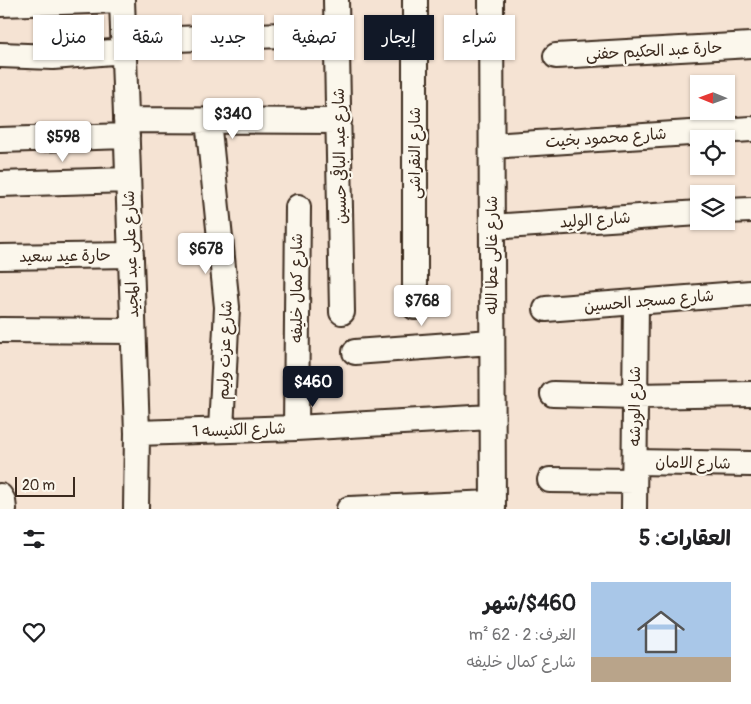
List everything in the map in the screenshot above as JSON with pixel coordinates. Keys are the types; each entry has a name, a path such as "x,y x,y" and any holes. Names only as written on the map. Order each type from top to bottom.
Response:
{"street":[{"path":"0,4 122,0"},
{"name":"شارع على عبد المجيد","path":"122,0 122,15"},
{"name":"شارع عبد الباقي حسين","path":"336,0 337,15"},
{"name":"شارع النقراشى","path":"415,0 415,307"},
{"name":"شارع غالى عطا الله","path":"491,0 491,417 493,506"},
{"path":"182,42 274,37"},
{"name":"حارة عبد الحكيم حفنى","path":"556,56 751,45"},
{"path":"0,55 53,57 114,47"},
{"name":"شارع على عبد المجيد","path":"124,60 137,433 136,509"},
{"name":"شارع عبد الباقي حسين","path":"338,60 342,312"},
{"path":"0,140 208,120 339,121"},
{"name":"شارع عزت وليم","path":"208,120 227,306 221,430"},
{"name":"شارع محمود بخيت","path":"492,146 751,129"},
{"path":"0,184 128,180"},
{"name":"شارع كمال خليفه","path":"296,428 298,207"},
{"path":"735,211 751,210"},
{"name":"شارع الوليد","path":"492,228 690,214"},
{"name":"حارة عيد سعيد","path":"0,257 131,255"},
{"name":"شارع مسجد الحسين","path":"546,309 751,293"},
{"name":"شارع الورشه","path":"634,509 636,303"},
{"path":"0,330 133,331"},
{"path":"355,352 491,342"},
{"path":"553,394 635,396 751,394"},
{"name":"شارع الكنيسه 1","path":"137,433 296,428 491,417"},
{"name":"شارع الامان","path":"550,480 751,464"},
{"path":"0,496 4,509"},
{"path":"349,509 493,506"}]}
